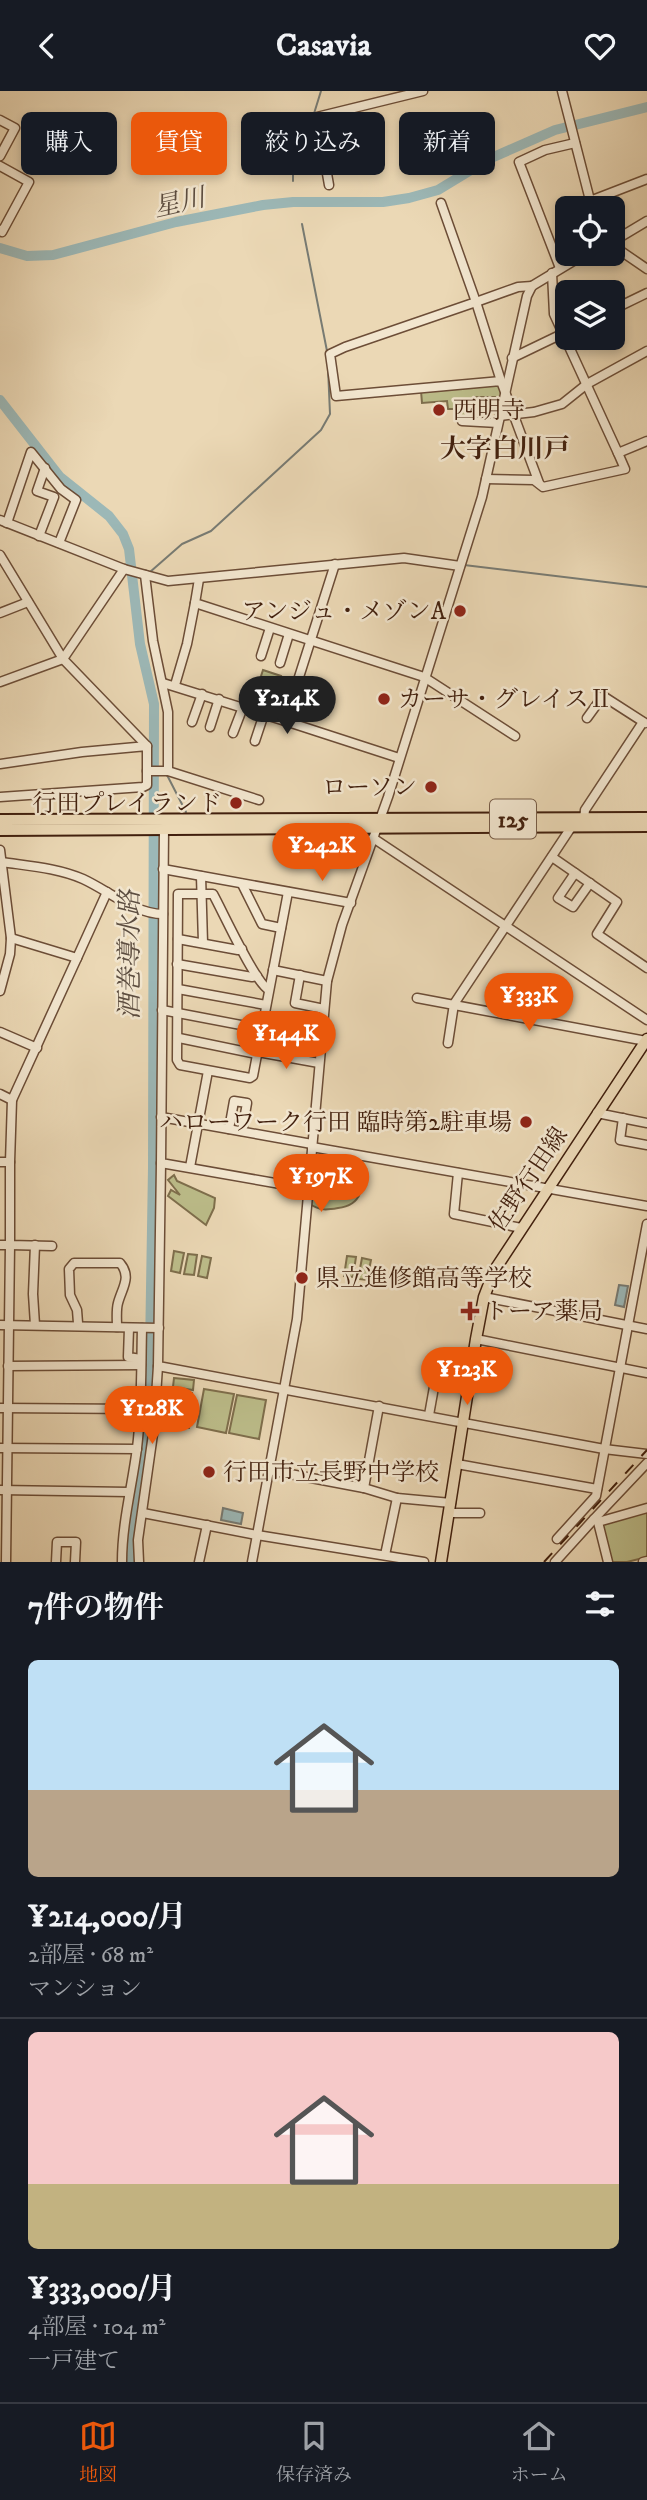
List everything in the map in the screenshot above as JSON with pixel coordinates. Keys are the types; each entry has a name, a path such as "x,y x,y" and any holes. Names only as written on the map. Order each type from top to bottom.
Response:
{"highway":[{"name":"125","path":"376,828 584,818 647,818"},
{"name":"125","path":"0,820 162,826 376,828 647,826"},
{"name":"125","path":"0,830 147,825"}],"main road":[{"name":"佐野行田線","path":"441,1562 476,1339 484,1297 498,1261 646,1040"}],"street":[{"path":"329,185 317,117 395,94 423,91"},
{"path":"562,91 589,196"},
{"path":"0,120 15,128 0,156"},
{"path":"556,280 556,271 519,162 545,150 575,143"},
{"path":"0,166 29,182 2,232 0,230"},
{"path":"610,196 647,179"},
{"path":"441,204 539,483"},
{"path":"625,235 647,221"},
{"path":"625,253 647,269"},
{"path":"501,381 336,396 330,354 517,287 532,286 565,266"},
{"path":"252,1562 297,1319 327,981 342,925 399,758 486,479 512,358 527,296 532,286"},
{"path":"555,292 555,316"},
{"path":"625,304 647,293"},
{"path":"512,358 555,337"},
{"path":"486,479 534,480 543,487 625,469 573,350"},
{"path":"462,421 499,419 562,404 587,384 647,351"},
{"path":"618,453 647,441"},
{"path":"59,543 76,500 61,489 32,451 4,522 133,572 168,581 404,558 461,563"},
{"path":"39,536 54,498 37,491 45,468"},
{"path":"0,555 63,659 147,746 152,771 147,785 143,787 0,797"},
{"path":"285,721 335,564"},
{"path":"0,682 63,659 133,572"},
{"path":"133,572 163,683 168,712 168,771"},
{"path":"175,685 187,644 199,579"},
{"path":"0,613 29,602"},
{"path":"195,603 424,677 515,736"},
{"path":"261,656 270,628"},
{"path":"280,663 289,633"},
{"path":"163,683 399,758"},
{"path":"192,722 202,694"},
{"path":"584,818 585,810 645,724 603,696 587,719"},
{"path":"210,727 219,699"},
{"path":"233,733 243,707"},
{"path":"255,741 264,714"},
{"path":"0,764 147,746"},
{"path":"152,771 168,771 259,800"},
{"path":"122,1562 122,1532 137,1449 141,1409 141,1362 150,1328 161,1163 162,1010 159,913 163,869 162,826"},
{"path":"448,1043 454,1005 572,826"},
{"path":"376,828 506,926 647,1020"},
{"path":"0,850 4,907 11,938 10,954 0,991"},
{"path":"552,857 617,902 597,935 644,966 647,955"},
{"path":"2,862 79,878 159,913 178,911"},
{"path":"163,869 351,903"},
{"path":"575,873 558,898 573,908 590,883"},
{"path":"201,876 203,943"},
{"path":"242,884 262,924 281,928"},
{"path":"6,1562 3,1490 4,1408 8,1366 4,1325 10,1245 12,1100 107,892"},
{"path":"269,990 257,976 213,894 178,894 177,1060 180,1065 250,1078 253,1076 288,893"},
{"path":"11,938 77,958"},
{"path":"178,939 242,949"},
{"path":"177,964 257,976"},
{"path":"273,970 327,981"},
{"path":"300,975 295,1003 324,1009"},
{"path":"177,989 266,1005"},
{"path":"417,998 646,1040"},
{"path":"162,1010 262,1029"},
{"path":"0,1031 37,1048"},
{"path":"178,1038 319,1063"},
{"path":"190,1167 208,1070"},
{"path":"0,1094 12,1100"},
{"path":"229,1129 234,1101 247,1104 242,1131"},
{"path":"597,1113 647,1123"},
{"path":"161,1117 647,1206"},
{"path":"623,1118 620,1140 647,1145"},
{"path":"0,1162 10,1162"},
{"path":"161,1163 309,1189"},
{"path":"458,1173 454,1214 521,1228"},
{"path":"558,1539 596,1496 647,1224"},
{"path":"0,1245 52,1246"},
{"path":"35,1245 35,1325"},
{"path":"78,1323 77,1310 70,1295 69,1269 74,1263 120,1263 125,1269 125,1286 118,1306 117,1327"},
{"path":"484,1297 647,1329"},
{"path":"4,1325 150,1328"},
{"path":"129,1328 128,1357 141,1362"},
{"path":"139,1562 138,1540 154,1427 158,1366 150,1328"},
{"path":"476,1339 647,1373"},
{"path":"8,1366 141,1362"},
{"path":"158,1366 604,1449 647,1454"},
{"path":"429,1415 436,1376"},
{"path":"364,1488 379,1406"},
{"path":"4,1408 141,1409"},
{"path":"4,1448 137,1449"},
{"path":"555,1562 596,1521 647,1463"},
{"path":"457,1464 597,1489"},
{"path":"269,1470 480,1513"},
{"path":"3,1490 129,1492"},
{"path":"386,1555 397,1498"},
{"path":"596,1521 647,1508"},
{"path":"143,1513 424,1562"},
{"path":"596,1521 608,1562"},
{"path":"199,1562 207,1525"},
{"path":"56,1562 57,1542 76,1542 75,1562"}],"green space":[{"path":"499,383 503,392 501,397 475,397 474,417 460,417 459,409 448,409 447,401 422,403 421,391"},
{"path":"263,670 281,676 269,713 251,707"},
{"path":"326,1156 363,1164 360,1193 353,1203 347,1206 324,1209 310,1204 315,1165"},
{"path":"174,1175 177,1181 215,1198 214,1208 206,1225 168,1196 171,1190 180,1195 168,1180"},
{"path":"174,1251 184,1253 180,1273 171,1271"},
{"path":"188,1254 197,1255 194,1275 184,1274"},
{"path":"202,1256 211,1258 207,1278 198,1276"},
{"path":"347,1256 356,1257 353,1277 344,1276"},
{"path":"362,1258 371,1260 367,1280 358,1279"},
{"path":"174,1378 194,1380 193,1390 173,1387"},
{"path":"204,1389 234,1394 226,1433 197,1427"},
{"path":"172,1391 192,1393 191,1402 171,1400"},
{"path":"237,1395 266,1400 259,1439 229,1433"},
{"path":"171,1404 192,1406 191,1415 170,1413"},
{"path":"170,1417 190,1419 189,1428 169,1426"},
{"path":"647,1510 647,1557 627,1562 611,1562 600,1523"}],"water":[{"path":"619,1285 628,1286 624,1307 615,1305"},
{"path":"223,1508 243,1513 241,1524 221,1520"}],"waterway":[{"path":"293,181 293,160 312,120 321,91"},
{"name":"星川","path":"0,248 27,256 53,255 176,222 263,205 293,202 383,202 409,198 438,190 489,159 555,130 647,107"},
{"path":"302,224 327,351"},
{"path":"150,572 182,544 211,531 321,430 330,414 328,368"},
{"name":"酒巻導水路","path":"0,400 60,477 109,516 123,534 129,549 140,644 154,704 153,1168 149,1409 134,1523 132,1562"},
{"path":"464,565 647,587"},
{"path":"167,775 186,812"}],"railway":[{"path":"544,1562 647,1450"}],"place":[{"name":"西明寺","path":"439,410"},
{"name":"アンジュ・メゾンA","path":"460,611"},
{"name":"カーサ・グレイスⅡ","path":"384,699"},
{"name":"ローソン","path":"431,787"},
{"name":"行田プレイランド","path":"236,803"},
{"name":"ハローワーク行田 臨時第2駐車場","path":"526,1122"},
{"name":"県立進修館高等学校","path":"302,1278"},
{"name":"トーア薬局","path":"470,1311"},
{"name":"行田市立長野中学校","path":"209,1472"}],"district":[{"name":"大字白川戸","path":"505,448"}]}
